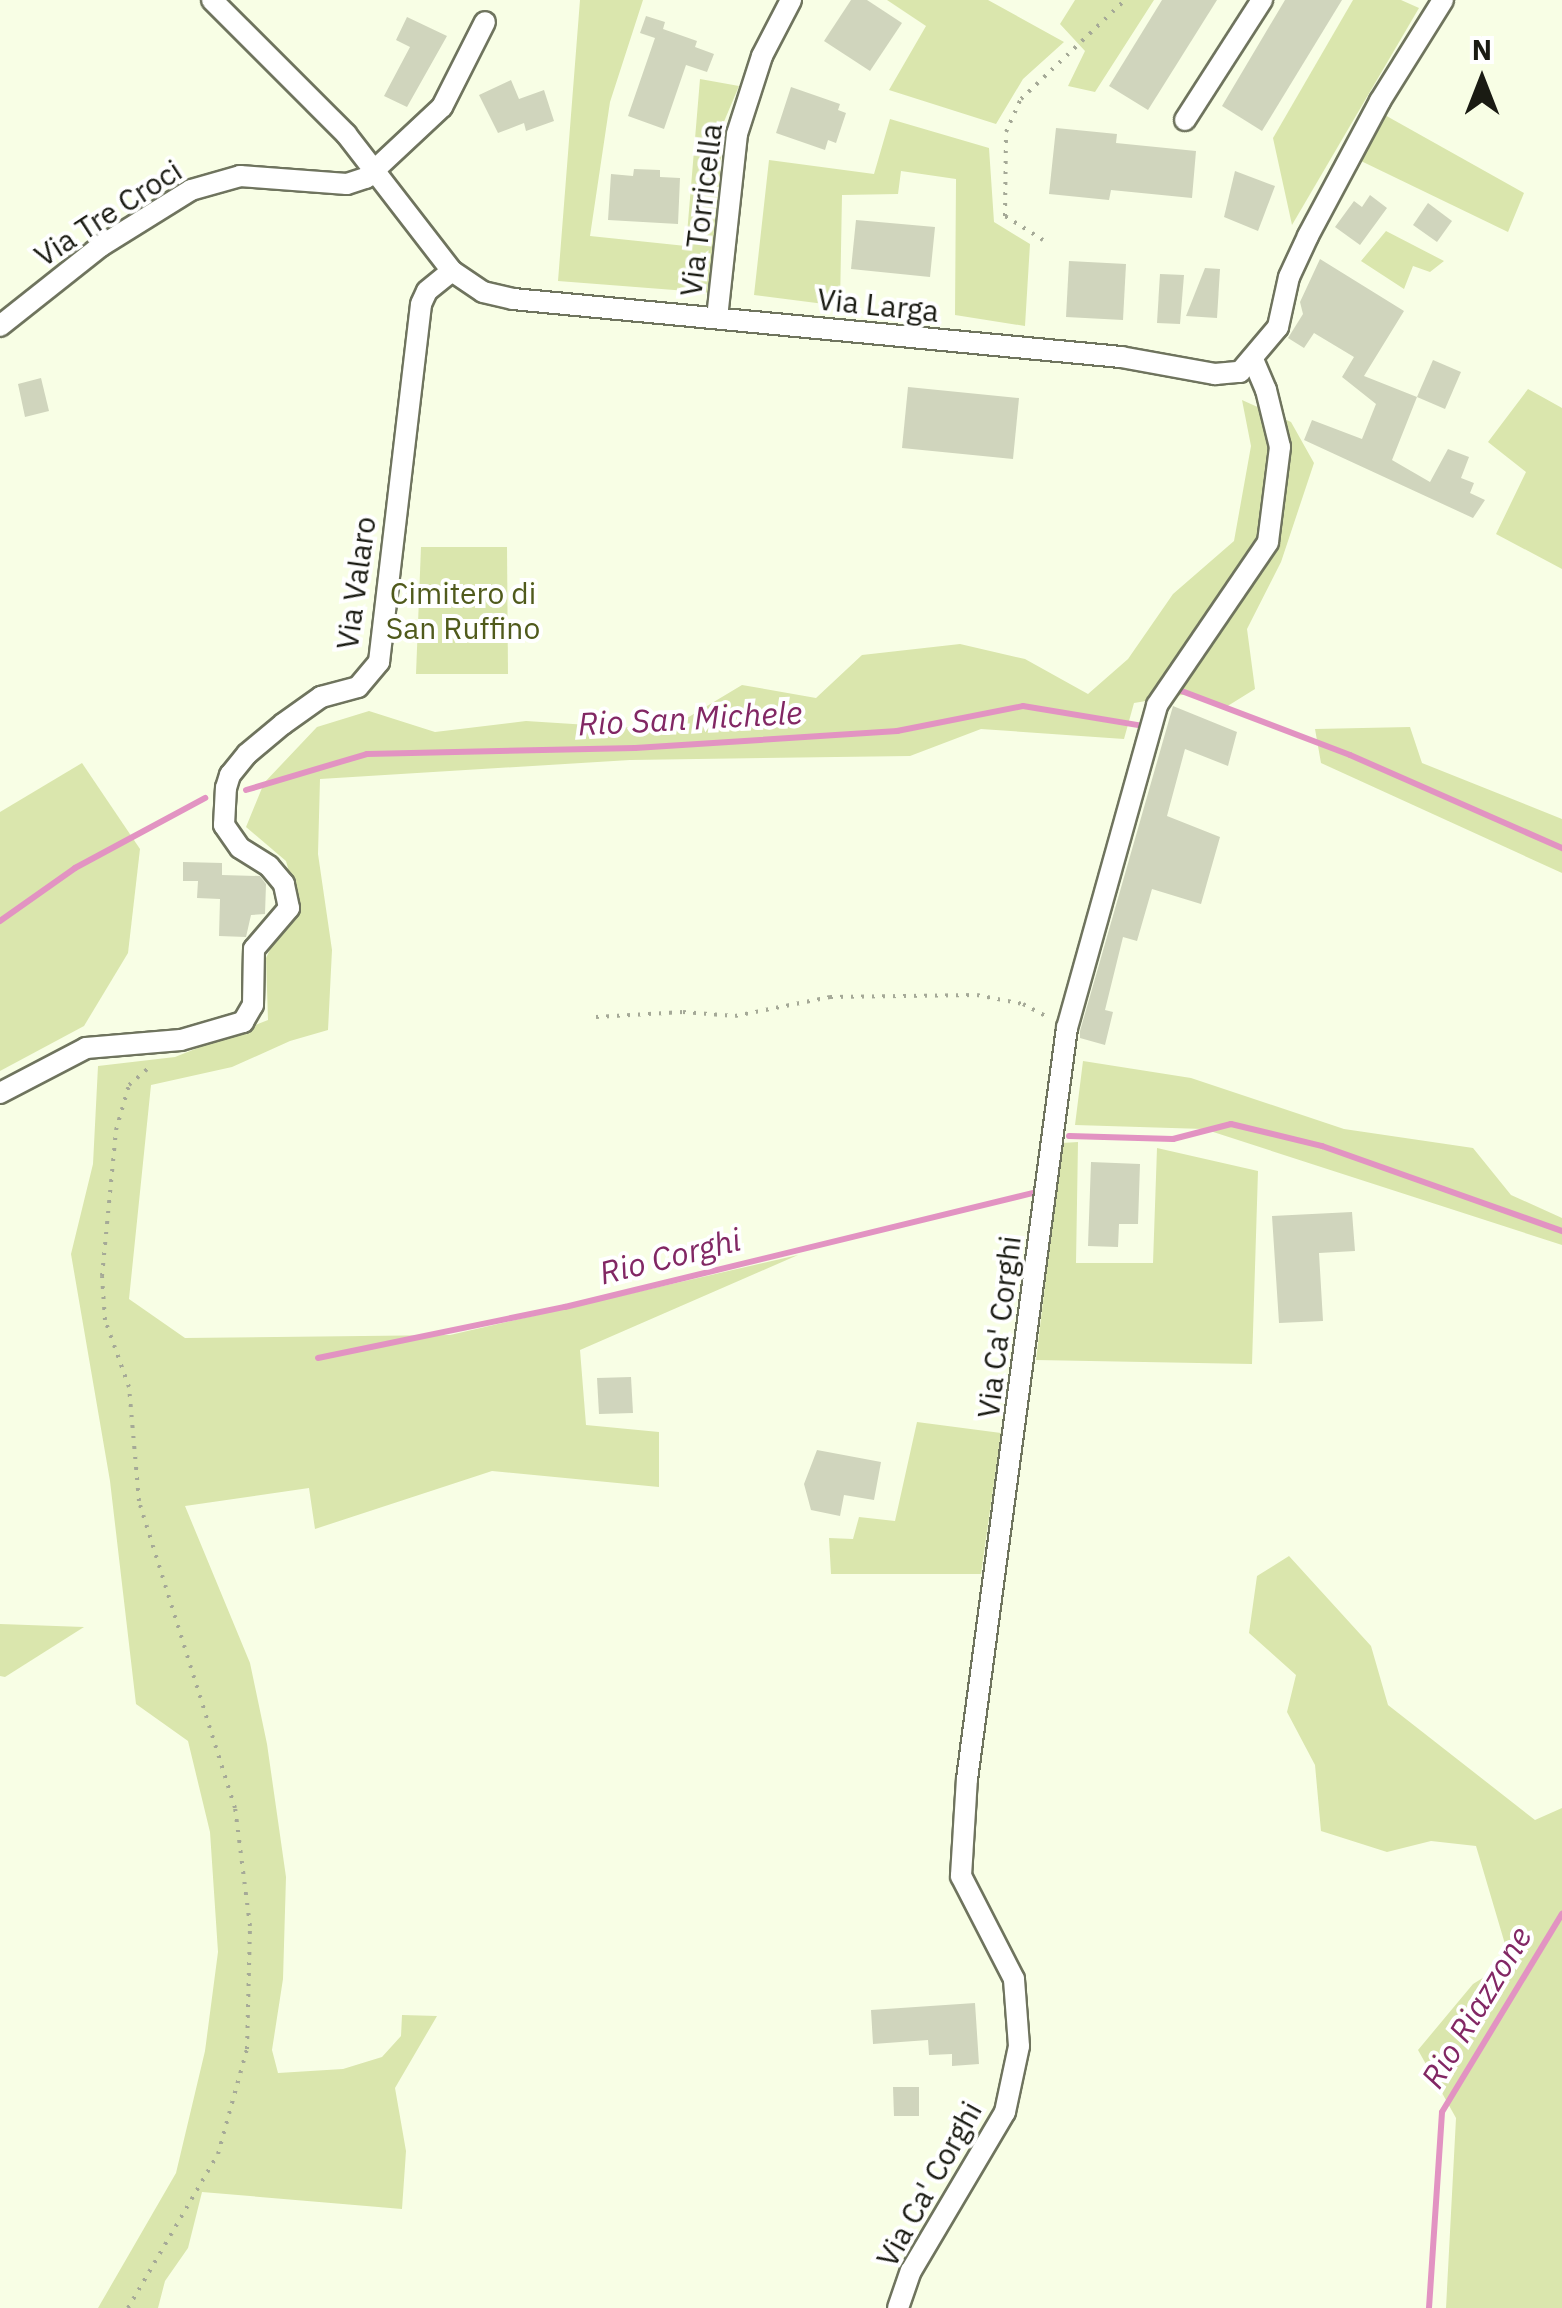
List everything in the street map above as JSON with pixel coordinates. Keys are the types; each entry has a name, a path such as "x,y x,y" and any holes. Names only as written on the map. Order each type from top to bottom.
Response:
{"street":[{"name":"Via Larga","path":"212,0 320,106 375,169 452,270 483,292 513,299 1121,357 1215,374 1240,372 1252,360"},
{"name":"Via Torricella","path":"718,318 738,134 762,56 791,0"},
{"path":"1186,120 1262,0"},
{"path":"1252,360 1278,327 1289,276 1308,236 1438,2"},
{"path":"375,169 442,107 484,22"},
{"name":"Via Tre Croci","path":"0,326 101,246 191,190 240,176 347,184 358,182 375,169"},
{"name":"Via Valaro","path":"0,1093 86,1048 181,1040 244,1022 253,1005 254,950 289,908 284,884 269,866 240,848 224,826 230,774 282,724 321,697 358,687 380,662 421,304 427,291 452,270"},
{"name":"Via Ca' Corghi","path":"898,2308 919,2256 1005,2112 1019,2046 1014,1979 961,1876 967,1779 1068,1028 1157,704 1268,542 1280,446 1266,390 1252,360"}],"path":[{"path":"1043,240 1005,216 1006,132 1020,99 1126,0"},
{"path":"596,1017 683,1012 735,1016 830,997 977,995 1023,1004 1068,1028"},
{"path":"128,2308 218,2154 247,2050 250,1926 236,1808 139,1501 129,1387 105,1320 102,1276 116,1130 129,1085 181,1040"}],"green space":[{"path":"580,0 643,0 610,102 590,236 686,246 700,79 739,86 723,124 713,293 558,281"},
{"path":"887,0 988,0 1064,42 1023,79 996,124 889,90 926,26"},
{"path":"1075,0 1154,0 1095,92 1068,86 1085,51 1060,24"},
{"path":"1353,0 1401,0 1419,8 1292,225 1273,138"},
{"path":"1383,114 1524,193 1508,232 1361,161"},
{"path":"890,119 989,148 994,222 1030,244 1025,326 955,315 956,179 901,171 898,194 842,195 840,306 754,295 769,160 874,174"},
{"path":"1386,231 1444,261 1430,272 1413,266 1404,289 1361,261"},
{"path":"1528,389 1562,408 1562,569 1496,534 1526,472 1488,442"},
{"path":"1242,400 1291,422 1314,463 1281,562 1247,629 1255,689 1226,707 1188,694 1134,703 1124,739 981,729 910,756 630,760 320,779 318,854 332,950 328,1030 290,1041 232,1067 151,1085 129,1299 185,1338 450,1335 798,1255 580,1350 586,1425 659,1432 659,1487 492,1471 315,1529 309,1488 185,1506 250,1663 267,1744 286,1877 283,1979 272,2050 278,2073 343,2069 382,2057 401,2036 402,2015 437,2016 395,2088 406,2151 402,2209 202,2192 188,2248 165,2281 158,2308 98,2308 176,2173 205,2051 218,1952 210,1832 188,1741 136,1704 110,1481 71,1254 93,1164 98,1066 175,1057 268,1020 266,958 275,939 300,912 286,861 246,827 264,783 317,727 369,711 435,732 526,721 667,730 742,685 816,698 862,655 960,644 1025,659 1088,694 1128,659 1173,594 1234,541 1251,446"},
{"name":"Cimitero di San Ruffino","path":"421,547 507,547 508,674 416,674"},
{"path":"1410,727 1422,763 1562,819 1562,873 1321,763 1315,729"},
{"path":"82,763 140,849 128,953 84,1026 0,1071 0,812"},
{"path":"1083,1061 1191,1078 1344,1129 1473,1148 1511,1195 1562,1218 1562,1245 1204,1129 1075,1125"},
{"path":"1078,1142 1076,1263 1153,1263 1157,1148 1258,1171 1252,1364 1036,1360 1062,1143"},
{"path":"917,1422 1001,1433 981,1574 831,1574 829,1538 853,1539 859,1517 895,1521"},
{"path":"1289,1556 1371,1646 1388,1705 1535,1820 1562,1808 1562,2308 1446,2308 1456,2118 1418,2050 1473,1984 1510,1961 1476,1846 1431,1841 1387,1852 1321,1831 1315,1765 1287,1712 1296,1675 1249,1633 1257,1576"},
{"path":"0,1624 84,1627 5,1677 0,1676"}],"building":[{"path":"851,0 867,0 902,23 870,71 824,41"},
{"path":"1162,0 1217,0 1148,110 1109,86"},
{"path":"1285,0 1342,0 1262,131 1222,106"},
{"path":"646,16 665,22 663,29 697,41 695,47 714,54 707,72 686,65 664,129 628,116 655,38 640,33"},
{"path":"407,17 447,36 407,107 384,96 410,47 396,40"},
{"path":"511,80 519,99 544,90 554,121 526,131 524,123 498,133 479,95"},
{"path":"791,87 840,104 838,110 846,113 836,143 828,140 825,150 776,133"},
{"path":"1056,128 1117,134 1116,143 1196,151 1192,198 1111,190 1109,200 1049,194"},
{"path":"634,169 660,170 660,177 680,178 678,224 608,220 611,174 633,176"},
{"path":"1235,171 1275,186 1258,231 1224,217"},
{"path":"1370,195 1387,208 1360,245 1335,227 1354,201 1362,207"},
{"path":"1428,203 1452,221 1437,242 1413,225"},
{"path":"856,220 935,227 930,277 851,269"},
{"path":"1320,259 1404,311 1364,376 1417,397 1392,460 1430,482 1448,449 1469,457 1461,478 1474,483 1470,493 1485,500 1473,518 1304,440 1312,420 1362,439 1376,404 1342,377 1354,357 1314,333 1304,348 1288,338 1303,314 1300,302"},
{"path":"1069,261 1126,264 1123,320 1066,317"},
{"path":"1205,268 1220,269 1217,318 1186,316"},
{"path":"1160,274 1184,275 1180,324 1157,323"},
{"path":"1433,360 1461,372 1445,409 1417,397"},
{"path":"41,378 49,411 25,417 18,384"},
{"path":"908,387 1019,398 1013,459 902,448"},
{"path":"1173,706 1237,732 1228,766 1185,749 1167,816 1220,837 1201,904 1152,889 1137,941 1123,937 1105,1010 1113,1012 1105,1045 1080,1038 1080,1031"},
{"path":"183,862 222,863 222,875 260,876 266,884 265,914 251,915 246,937 219,936 220,899 197,898 198,881 183,881"},
{"path":"1091,1162 1140,1164 1138,1224 1119,1224 1118,1247 1088,1246"},
{"path":"1352,1212 1355,1251 1319,1253 1323,1321 1279,1323 1272,1216"},
{"path":"631,1377 633,1413 599,1414 597,1378"},
{"path":"817,1450 881,1462 874,1500 844,1495 840,1516 811,1510 804,1484"},
{"path":"975,2003 979,2064 952,2066 952,2054 929,2055 928,2040 873,2044 871,2010"},
{"path":"893,2087 919,2087 919,2116 894,2116"}],"waterway":[{"name":"Rio San Michele","path":"1179,690 1350,755 1562,848"},
{"name":"Rio San Michele","path":"246,790 367,754 635,748 897,731 1023,706 1138,725"},
{"name":"Rio San Michele","path":"0,921 75,868 205,798"},
{"name":"Rio Corghi","path":"1069,1136 1173,1139 1231,1124 1322,1146 1562,1231"},
{"name":"Rio Corghi","path":"318,1358 565,1307 1032,1193"},
{"name":"Rio Riazzone","path":"1429,2308 1442,2112 1562,1914"}]}
